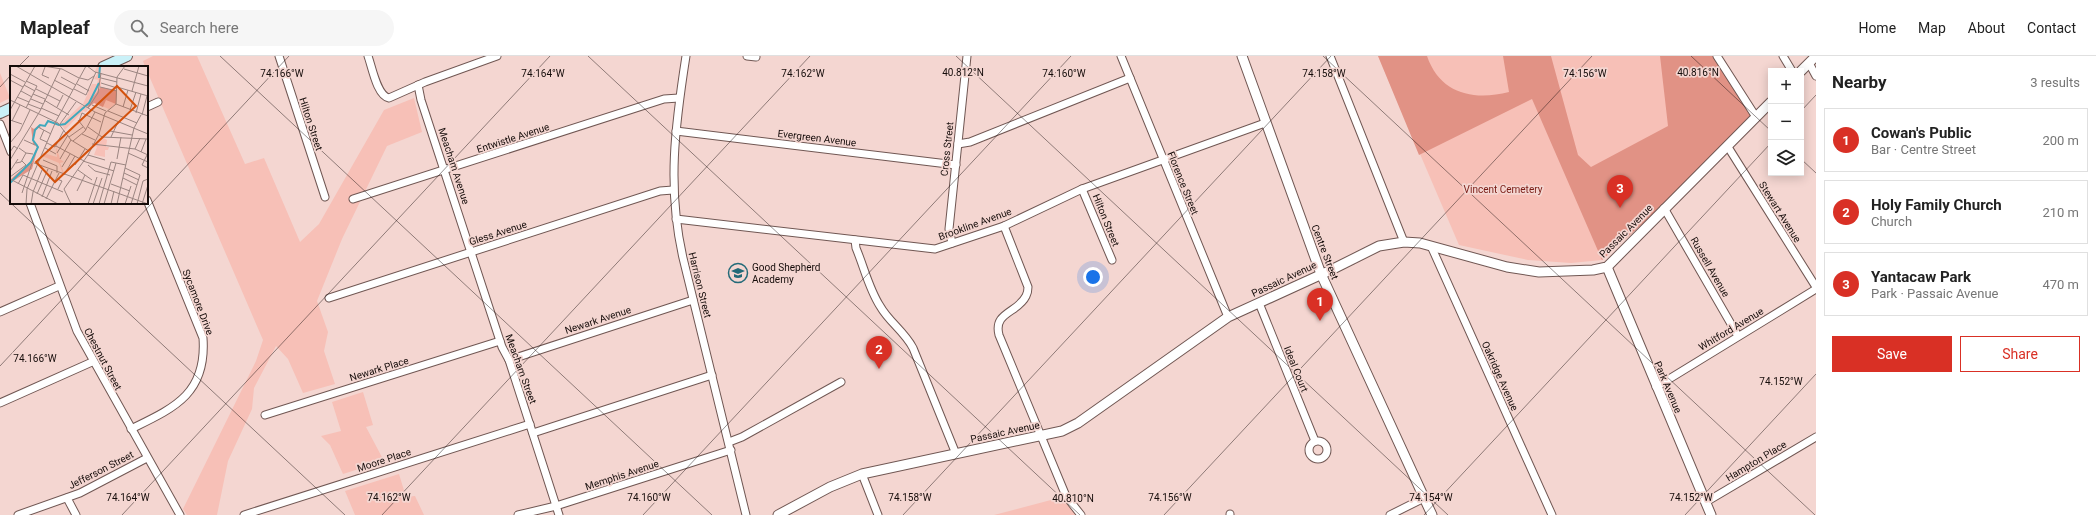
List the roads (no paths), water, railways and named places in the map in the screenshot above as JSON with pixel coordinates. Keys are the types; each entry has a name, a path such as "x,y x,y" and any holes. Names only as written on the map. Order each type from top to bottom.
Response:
{"main road":[{"path":"104,66 112,59 127,56"},
{"path":"0,113 10,108"}],"street":[{"name":"Hilton Street","path":"278,56 325,198"},
{"path":"368,56 380,91 383,96 389,98 418,85 497,56"},
{"name":"Harrison Street","path":"686,56 679,98 676,131 673,190 676,219 693,300 746,515"},
{"path":"747,56 756,57"},
{"name":"Cross Street","path":"952,243 949,230 967,56"},
{"name":"Florence Street","path":"1121,56 1228,317"},
{"name":"Centre Street","path":"1242,56 1265,123 1321,274 1432,515"},
{"path":"1330,56 1404,242"},
{"path":"1717,56 1756,117"},
{"path":"1783,56 1790,68"},
{"path":"1804,68 1816,56"},
{"path":"1809,63 1816,76"},
{"path":"958,144 970,142 1130,78"},
{"name":"Meacham Avenue","path":"418,85 421,100 471,252"},
{"name":"Entwistle Avenue","path":"353,199 664,99 679,98"},
{"path":"148,107 158,102"},
{"name":"Passaic Avenue","path":"778,515 830,487 862,474 1062,431 1078,423 1228,317 1379,246 1404,242 1431,246 1507,267 1539,272 1594,270 1607,267 1664,208 1728,147 1769,104"},
{"name":"Brookline Avenue","path":"676,219 930,249 1004,226 1082,189 1265,123"},
{"path":"0,124 10,149"},
{"name":"Evergreen Avenue","path":"676,131 956,165"},
{"name":"Stewart Avenue","path":"1728,147 1816,288"},
{"name":"Hilton Street","path":"1082,189 1112,260"},
{"name":"Gless Avenue","path":"329,298 660,191 673,190"},
{"name":"Sycamore Drive","path":"130,429 168,411 185,396 198,376 203,353 203,338 148,202"},
{"name":"Chestnut Street","path":"30,204 59,286 77,331 92,362 180,515"},
{"name":"Russell Avenue","path":"1664,208 1738,336"},
{"path":"1004,226 1028,287 1026,297 1000,320 997,327 1002,344 1066,496 1081,515"},
{"path":"855,240 856,248 876,301 906,336 913,348 956,454"},
{"name":"Oakridge Avenue","path":"1431,246 1552,515"},
{"name":"Meacham Street","path":"471,252 500,341 509,360 559,515"},
{"name":"Park Avenue","path":"1607,267 1656,387 1711,515"},
{"path":"0,312 59,286"},
{"name":"Whitford Avenue","path":"1656,387 1816,288"},
{"name":"Newark Avenue","path":"509,360 693,300"},
{"name":"Ideal Court","path":"1259,303 1315,441"},
{"name":"Newark Place","path":"265,415 500,341"},
{"path":"0,404 92,362"},
{"path":"533,433 712,375"},
{"path":"729,442 841,382"},
{"name":"Moore Place","path":"244,515 530,424"},
{"name":"Hampton Place","path":"1706,502 1816,437"},
{"name":"Memphis Avenue","path":"518,515 556,506 731,450"},
{"name":"Jefferson Street","path":"18,515 80,493 147,458"},
{"path":"862,474 878,515"},
{"path":"67,498 76,515"},
{"path":"1390,515 1424,498"}],"place":[{"name":"Yantacaw Park","path":"1620,208"},
{"name":"Good Shepherd Academy","path":"738,273"},
{"name":"Cowan's Public","path":"1320,321"},
{"name":"Holy Family Church","path":"879,369"}],"park label":[{"name":"Vincent Cemetery","path":"1503,189"}]}
